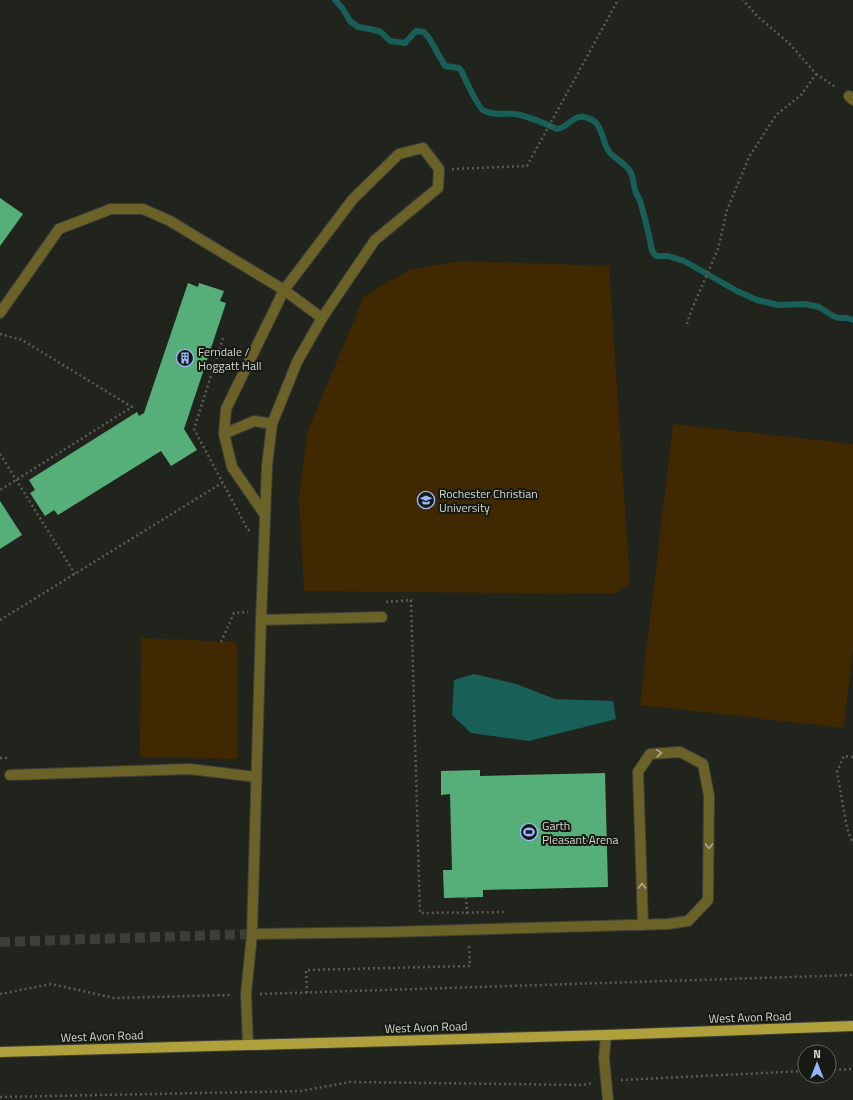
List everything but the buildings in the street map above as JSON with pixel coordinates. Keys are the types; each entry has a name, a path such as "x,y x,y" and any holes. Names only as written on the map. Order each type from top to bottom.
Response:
{"main road":[{"name":"West Avon Road","path":"0,1052 606,1035 853,1026"}],"street":[{"path":"248,1045 246,994 252,934 264,529 265,514 267,466 272,424 297,362 322,318 375,240 438,188 439,169 423,148 399,154 354,199 284,290 226,409 224,434 232,467 265,514"},
{"path":"0,313 59,229 111,209 143,209 170,222 284,290 322,318"},
{"path":"224,434 254,421 272,424"},
{"path":"261,620 382,617"},
{"path":"252,934 668,924 688,920 708,900 709,796 703,764 680,752 650,754 638,772 643,924"},
{"path":"10,774 190,769 256,778"},
{"path":"606,1035 604,1058 608,1100"}],"path":[{"path":"439,169 527,166 618,0"},
{"path":"743,0 758,17 789,43 816,74 851,98"},
{"path":"687,324 718,249 727,210 749,157 776,115 801,95 816,74"},
{"path":"0,334 22,340 132,408 0,490"},
{"path":"223,338 194,429 248,530 264,529"},
{"path":"0,454 75,574"},
{"path":"0,620 222,483"},
{"path":"379,602 410,600 420,913 514,912"},
{"path":"853,757 844,756 837,772 847,828 853,844"},
{"path":"307,993 306,970 470,966 466,897"},
{"path":"0,994 51,984 114,998 853,975"},
{"path":"837,1070 853,1069"},
{"path":"0,1097 301,1091 350,1082 582,1085 606,1080 797,1071"}],"shaded area":[{"path":"460,261 609,266 630,583 616,594 304,591 299,497 307,433 364,296 409,270"},
{"path":"673,424 853,444 853,648 844,728 640,705"},
{"path":"141,638 237,642 237,759 140,757"}],"water":[{"path":"474,674 516,684 555,699 613,701 616,719 529,741 471,733 452,715 454,680"}],"waterway":[{"path":"335,0 343,9 350,21 358,27 381,32 390,41 405,43 416,31 424,32 445,66 459,68 478,104 487,112 495,114 521,115 557,129 580,117 584,117 595,122 610,153 629,169 633,177 634,188 640,201 652,249 656,256 668,256 684,261 737,291 757,300 778,305 805,304 819,307 833,316 853,320"}],"tunnel":[{"path":"0,942 252,934"}],"place":[{"name":"Ferndale / Hoggatt Hall","path":"185,358"},
{"name":"Rochester Christian University","path":"426,500"},
{"name":"Garth Pleasant Arena","path":"529,832"}]}
